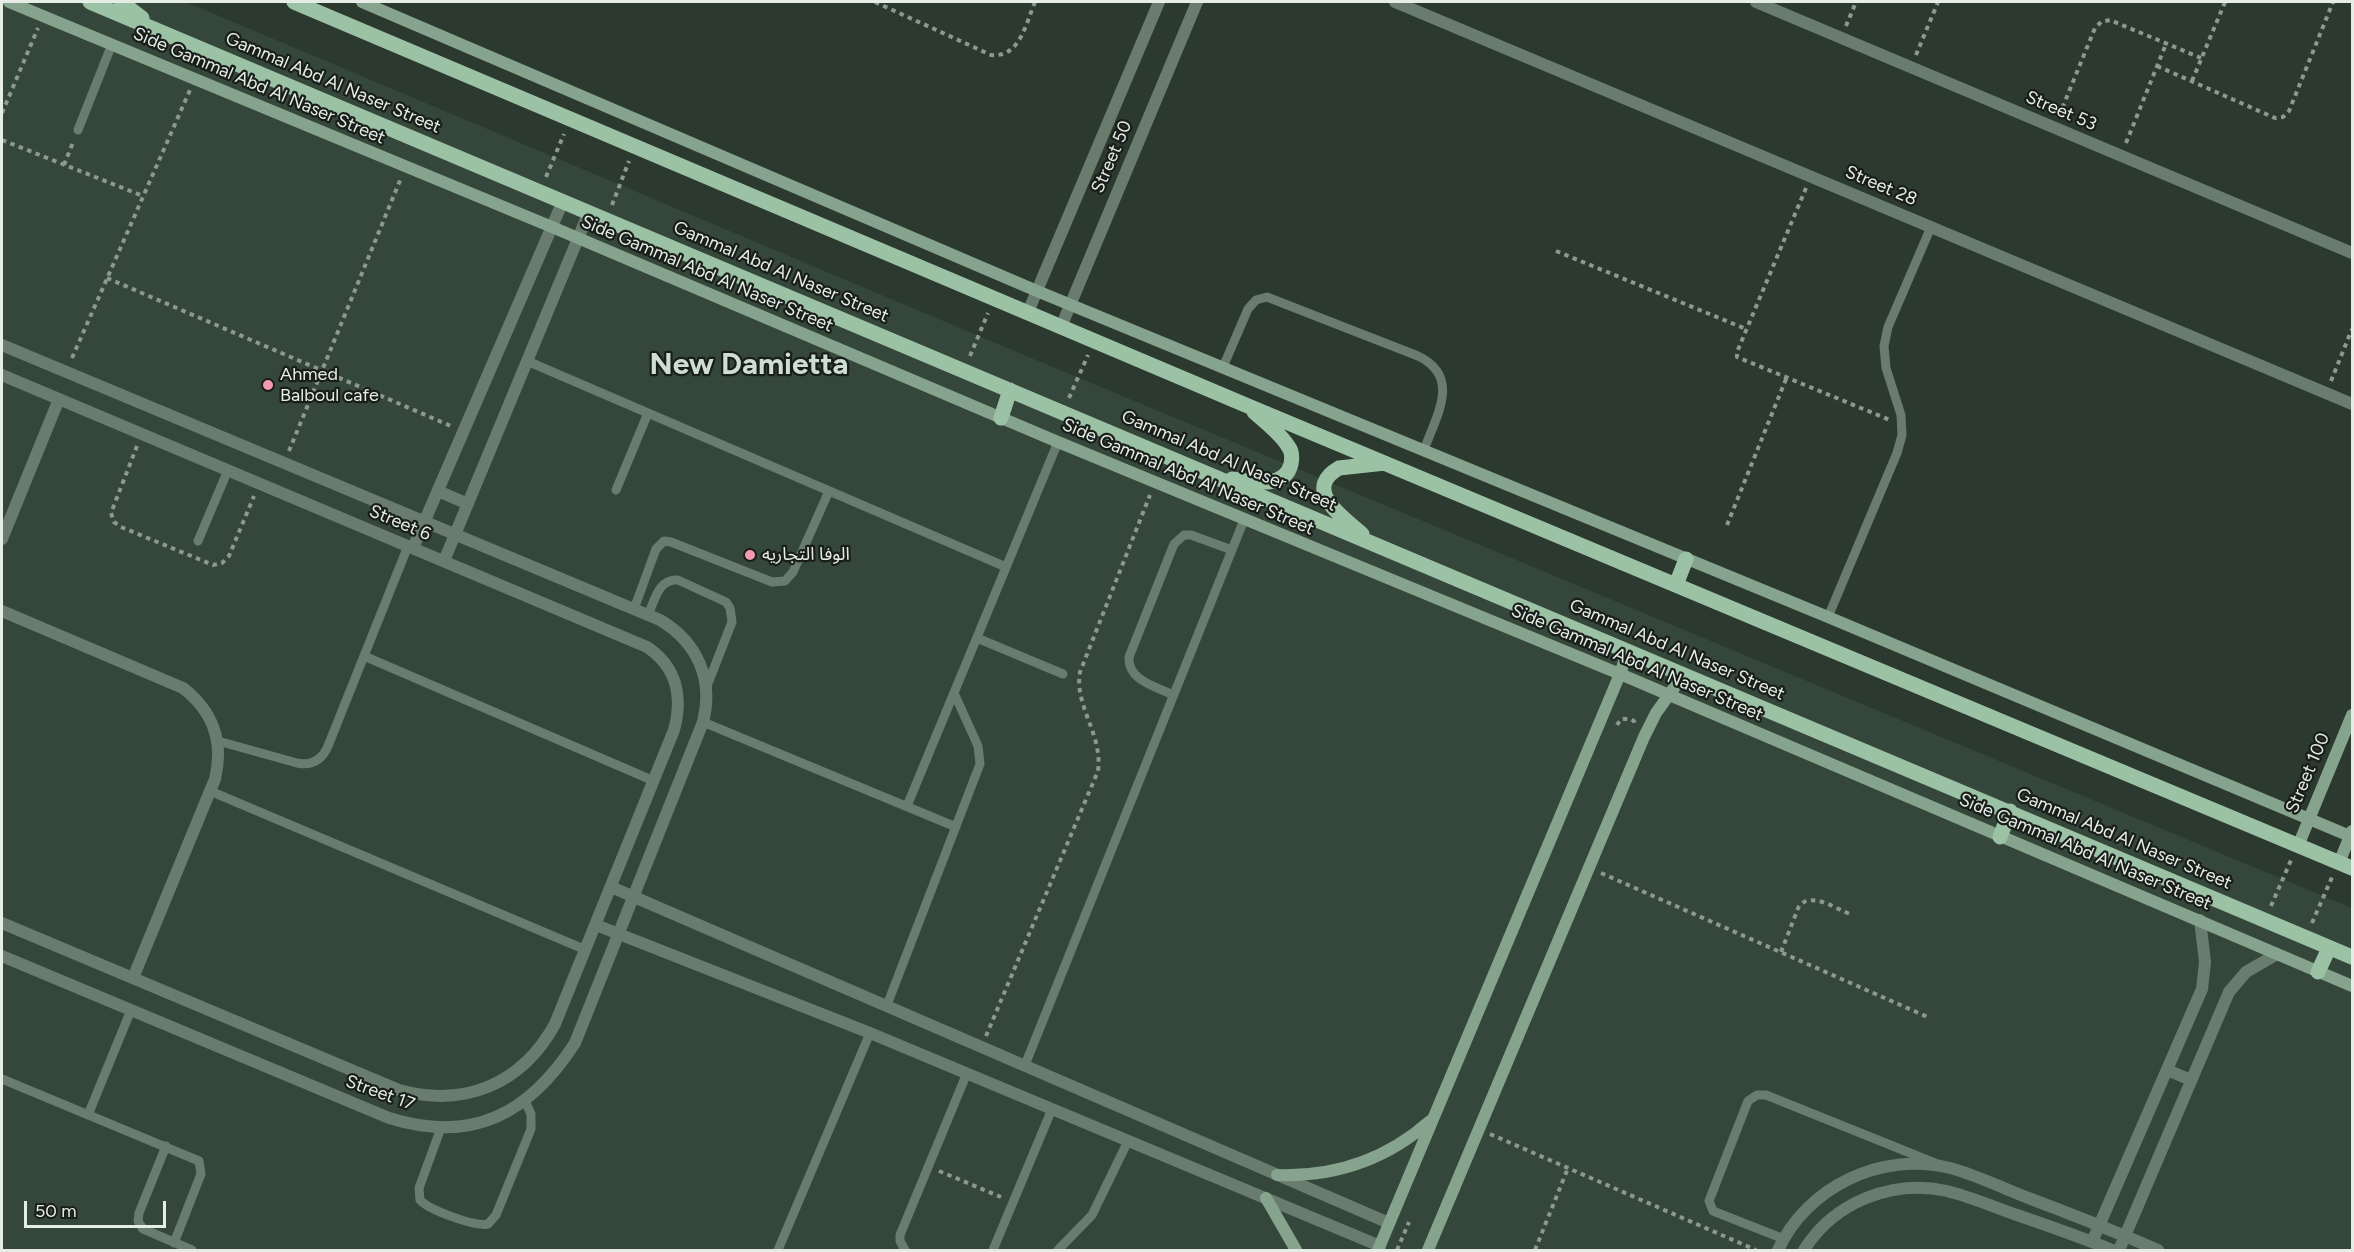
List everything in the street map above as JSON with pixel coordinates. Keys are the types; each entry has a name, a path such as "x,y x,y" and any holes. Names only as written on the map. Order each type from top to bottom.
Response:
{"main road":[{"name":"Side Gammal Abd Al Naser Street","path":"9,2 552,227 1155,483 1620,674 2352,986"},
{"name":"Gammal Abd Al Naser Street","path":"90,2 2352,957"},
{"path":"121,2 160,32"},
{"path":"294,2 1248,406 2346,866 2352,834 1037,291 362,2"},
{"path":"1001,418 1011,390"},
{"path":"1217,477 1271,482 1279,480 1290,469 1292,461 1288,446 1248,406"},
{"path":"1372,543 1329,506 1325,499 1325,484 1332,472 1339,468 1388,463"},
{"path":"1676,585 1686,558"},
{"path":"1379,1248 1620,674 1628,650"},
{"path":"1428,1251 1644,736 1668,695 1684,674"},
{"name":"Street 100","path":"2298,846 2352,715"},
{"path":"2000,837 2010,811"},
{"path":"2318,972 2329,948"},
{"path":"1277,1175 1320,1174 1361,1164 1400,1145 1433,1119"},
{"path":"1266,1198 1296,1251"}],"street":[{"name":"Street 50","path":"1028,312 1159,2"},
{"name":"Street 50","path":"1061,327 1197,2"},
{"name":"Street 28","path":"1395,2 2352,404"},
{"name":"Street 53","path":"1755,2 2352,253"},
{"path":"411,547 425,521 563,201"},
{"path":"444,561 589,212"},
{"name":"Street 6","path":"2,345 671,626 688,643 701,663 707,686 703,722"},
{"name":"Street 6","path":"2,375 656,653 670,669 678,688 679,709 674,730 654,781"},
{"path":"2,539 59,399"},
{"path":"438,491 468,504"},
{"path":"2,611 183,688 206,711 214,728 218,741 218,766 210,791 133,978"},
{"name":"Street 17","path":"2,956 389,1118 423,1127 441,1128 459,1127 494,1118 525,1101 551,1077 575,1043 703,722"},
{"name":"Street 17","path":"2,923 399,1090 445,1097 460,1095 490,1087 504,1080 528,1061 548,1037 586,950 654,781"},
{"path":"611,887 1389,1223"},
{"path":"2092,1242 2204,981 2205,962 2200,920"},
{"path":"596,925 870,1033 1266,1198 1379,1248"},
{"path":"2119,1251 2229,992 2246,972 2277,954"},
{"path":"2167,1070 2191,1080"},
{"path":"1781,1245 1800,1215 1838,1184 1852,1177 1907,1164 1950,1168 2099,1225 2158,1251"},
{"path":"1804,1251 1829,1220 1854,1203 1882,1192 1913,1187 1947,1191 1963,1196 2112,1251"}],"lane":[{"path":"78,130 112,44"},
{"path":"1828,617 1897,453 1902,435 1901,416 1886,368 1884,346 1888,327 1931,227"},
{"path":"1224,367 1248,309 1256,300 1267,297 1418,356 1426,360 1439,373 1444,392 1424,450"},
{"path":"527,361 1006,567"},
{"path":"616,490 648,413"},
{"path":"907,806 1058,442"},
{"path":"198,541 228,470"},
{"path":"634,609 656,549 664,541 772,582 785,581 793,572 829,491"},
{"path":"1025,1065 1244,520"},
{"path":"1173,695 1132,673 1129,657 1174,544 1184,535 1191,534 1232,550"},
{"path":"218,741 297,764 305,765 319,759 328,746 411,547"},
{"path":"648,615 660,588 670,580 678,580 726,602 732,615 732,622 707,686"},
{"path":"977,638 1063,674"},
{"path":"364,656 654,781"},
{"path":"886,1005 977,773 980,754 954,693"},
{"path":"703,722 956,827"},
{"path":"210,791 586,950"},
{"path":"88,1114 130,1010"},
{"path":"778,1251 870,1033"},
{"path":"905,1251 900,1235 967,1074"},
{"path":"2,1079 196,1158 202,1170 174,1243"},
{"path":"1781,1245 1713,1211 1709,1200 1748,1101 1757,1095 1766,1095 1950,1168"},
{"path":"441,1128 419,1188 420,1200 430,1208 476,1224 488,1224 496,1215 531,1129 531,1114 525,1101"},
{"path":"993,1251 1052,1109"},
{"path":"1058,1251 1092,1215 1128,1141"},
{"path":"166,1146 138,1221 143,1229 192,1251"}],"path":[{"path":"875,2 991,55 998,56 1006,54 1017,44 1035,2"},
{"path":"1841,38 1856,2"},
{"path":"1912,67 1938,2"},
{"path":"2192,81 2225,2"},
{"path":"2157,66 2275,118 2283,117 2289,111 2333,2"},
{"path":"2,113 43,16"},
{"path":"2054,128 2095,28 2101,22 2110,20 2201,58"},
{"path":"2121,156 2166,44"},
{"path":"66,372 195,78"},
{"path":"540,192 570,119"},
{"path":"64,165 78,130"},
{"path":"2,140 143,196"},
{"path":"606,219 635,146"},
{"path":"284,463 406,166"},
{"path":"1811,176 1736,354 1738,359 1902,425"},
{"path":"1556,251 1746,329"},
{"path":"107,278 463,432"},
{"path":"964,370 995,298"},
{"path":"2326,393 2352,329"},
{"path":"1063,412 1094,341"},
{"path":"1727,525 1786,379"},
{"path":"142,434 111,513 114,522 213,565 222,563 230,556 260,483"},
{"path":"981,1046 1098,771 1099,752 1079,689 1080,672 1155,483"},
{"path":"1613,734 1618,723 1625,718 1634,722 1636,727 1634,732"},
{"path":"2265,921 2298,846"},
{"path":"2306,938 2346,866"},
{"path":"1589,868 1930,1018"},
{"path":"1781,952 1800,906 1805,900 1813,899 1851,914"},
{"path":"1479,1129 1756,1251"},
{"path":"929,1167 1013,1202"},
{"path":"1535,1251 1568,1168"},
{"path":"1397,1251 1410,1219"}],"shaded area":[{"path":"2,2 186,2 1029,357 2352,908 2352,1250 2,1250"}],"place":[{"name":"Ahmed Balboul cafe","path":"268,385"},
{"name":"الوفا التجاريه","path":"750,555"}],"district":[{"name":"New Damietta","path":"749,365"}]}
